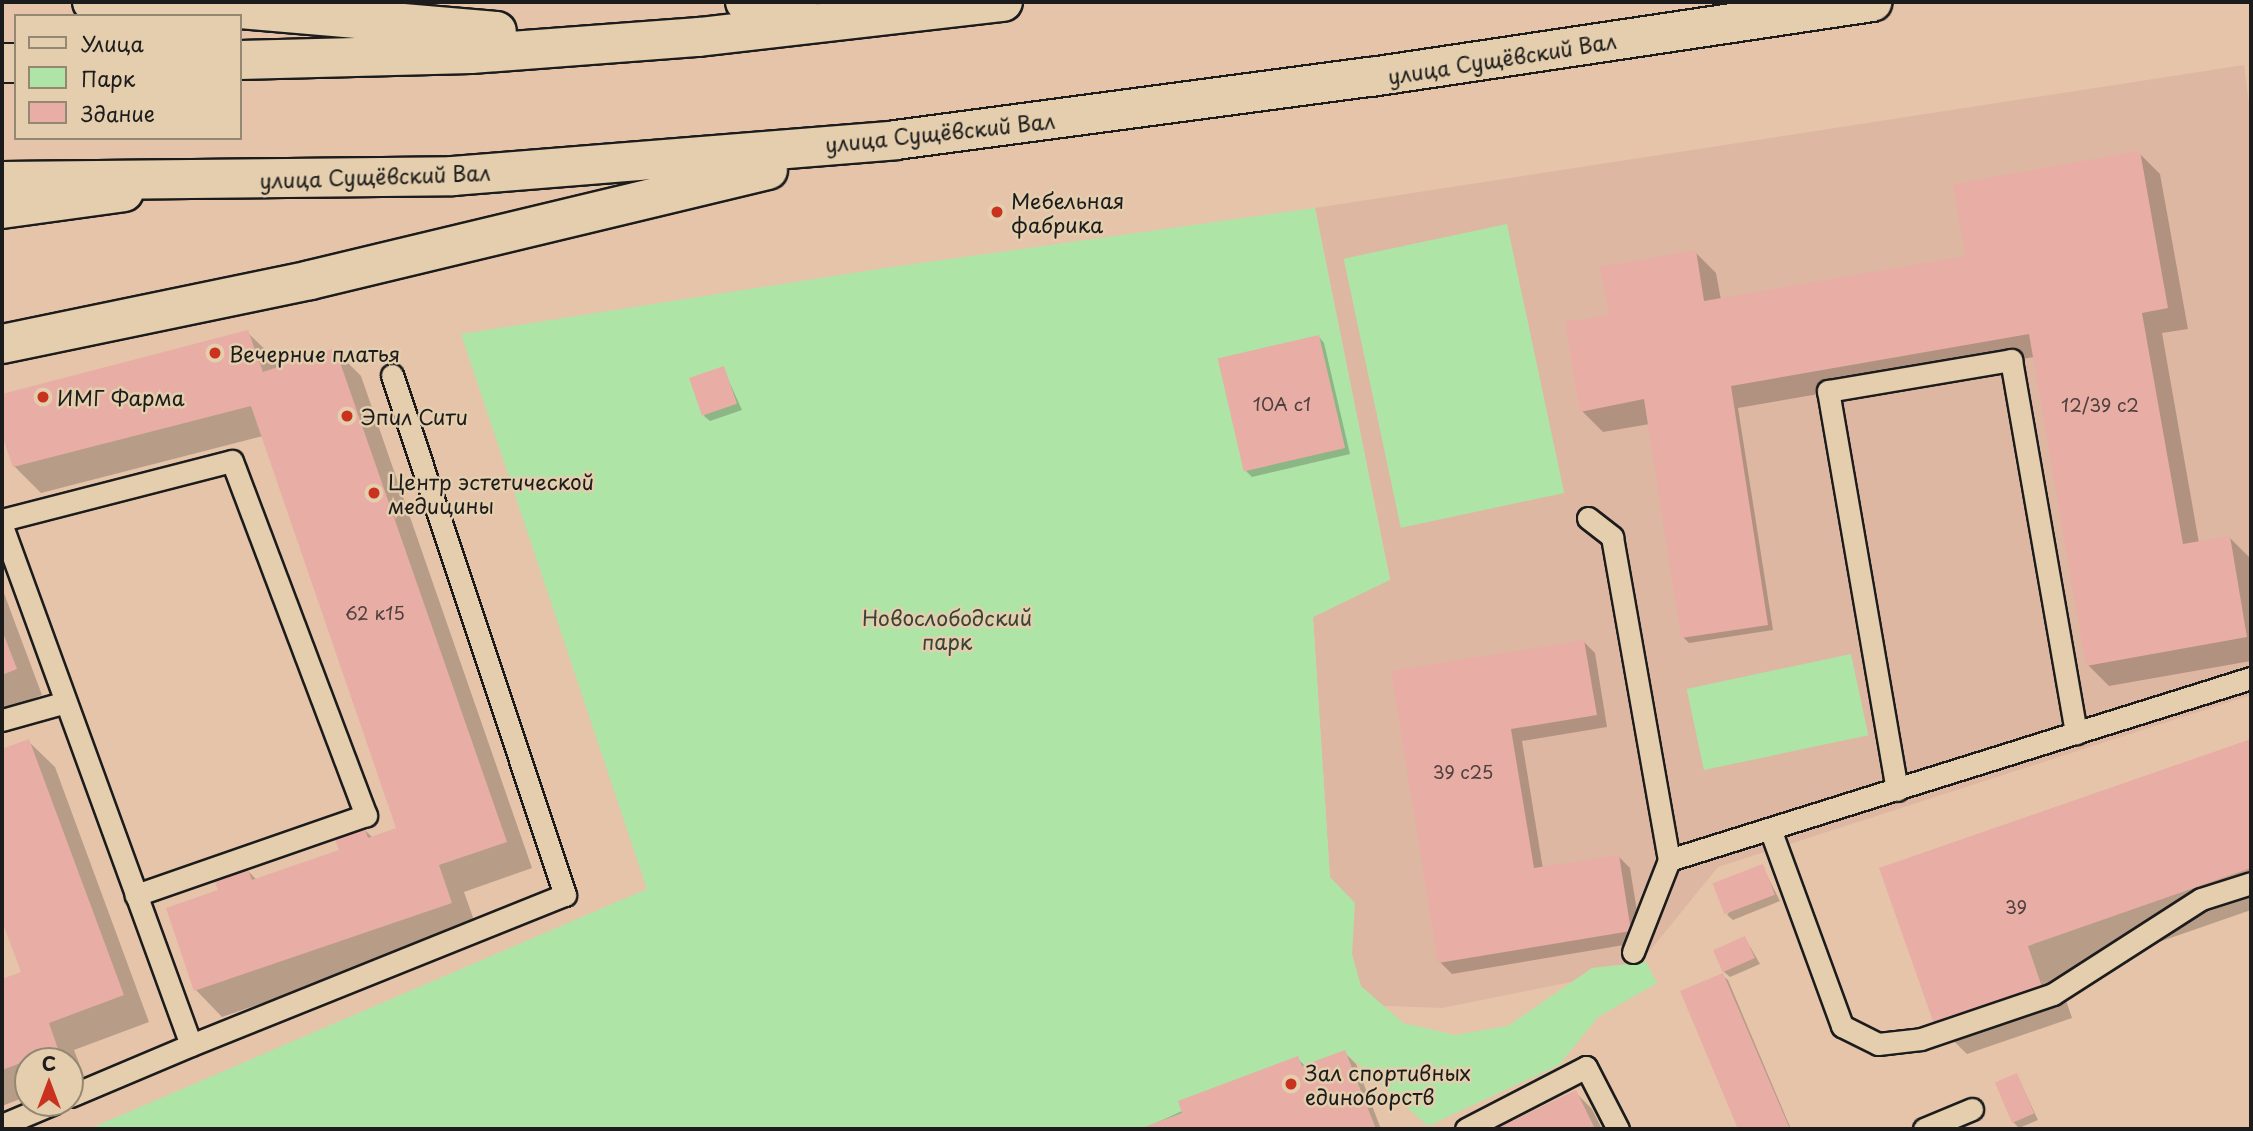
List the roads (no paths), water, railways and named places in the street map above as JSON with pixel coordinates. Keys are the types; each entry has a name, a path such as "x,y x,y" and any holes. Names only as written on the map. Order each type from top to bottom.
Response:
{"main road":[{"path":"92,2 167,3 519,33 699,37"},
{"path":"746,2 779,17 829,23"},
{"path":"242,60 471,54 699,37 1003,2"},
{"name":"улица Сущёвский Вал","path":"2,181 201,181 453,176 896,140 1385,75 1872,2"},
{"path":"2,344 310,280 896,140"},
{"path":"2,209 201,181"}],"lane":[{"path":"1898,790 1828,391 2011,360 2076,733"},
{"path":"84,1090 565,895 392,375"},
{"path":"2,520 232,461 366,815 136,895"},
{"path":"1588,518 1612,537 1669,860 1633,951"},
{"path":"2,526 191,1045"},
{"path":"1669,860 2251,678"},
{"path":"2,720 66,702"},
{"path":"1770,829 1842,1026 1878,1044 1921,1039 2053,994 2201,900 2251,883"},
{"path":"1466,1129 1586,1067 1618,1129"},
{"path":"1924,1129 1972,1109"},
{"path":"2,1125 21,1117"}],"place":[{"name":"Мебельная фабрика","path":"997,212"},
{"name":"Вечерние платья","path":"215,353"},
{"name":"ИМГ Фарма","path":"43,397"},
{"name":"Эпил Сити","path":"347,416"},
{"name":"Центр эстетической медицины","path":"374,493"},
{"name":"Зал спортивных единоборств","path":"1291,1084"}],"park label":[{"name":"Новослободский парк","path":"947,629"}]}
